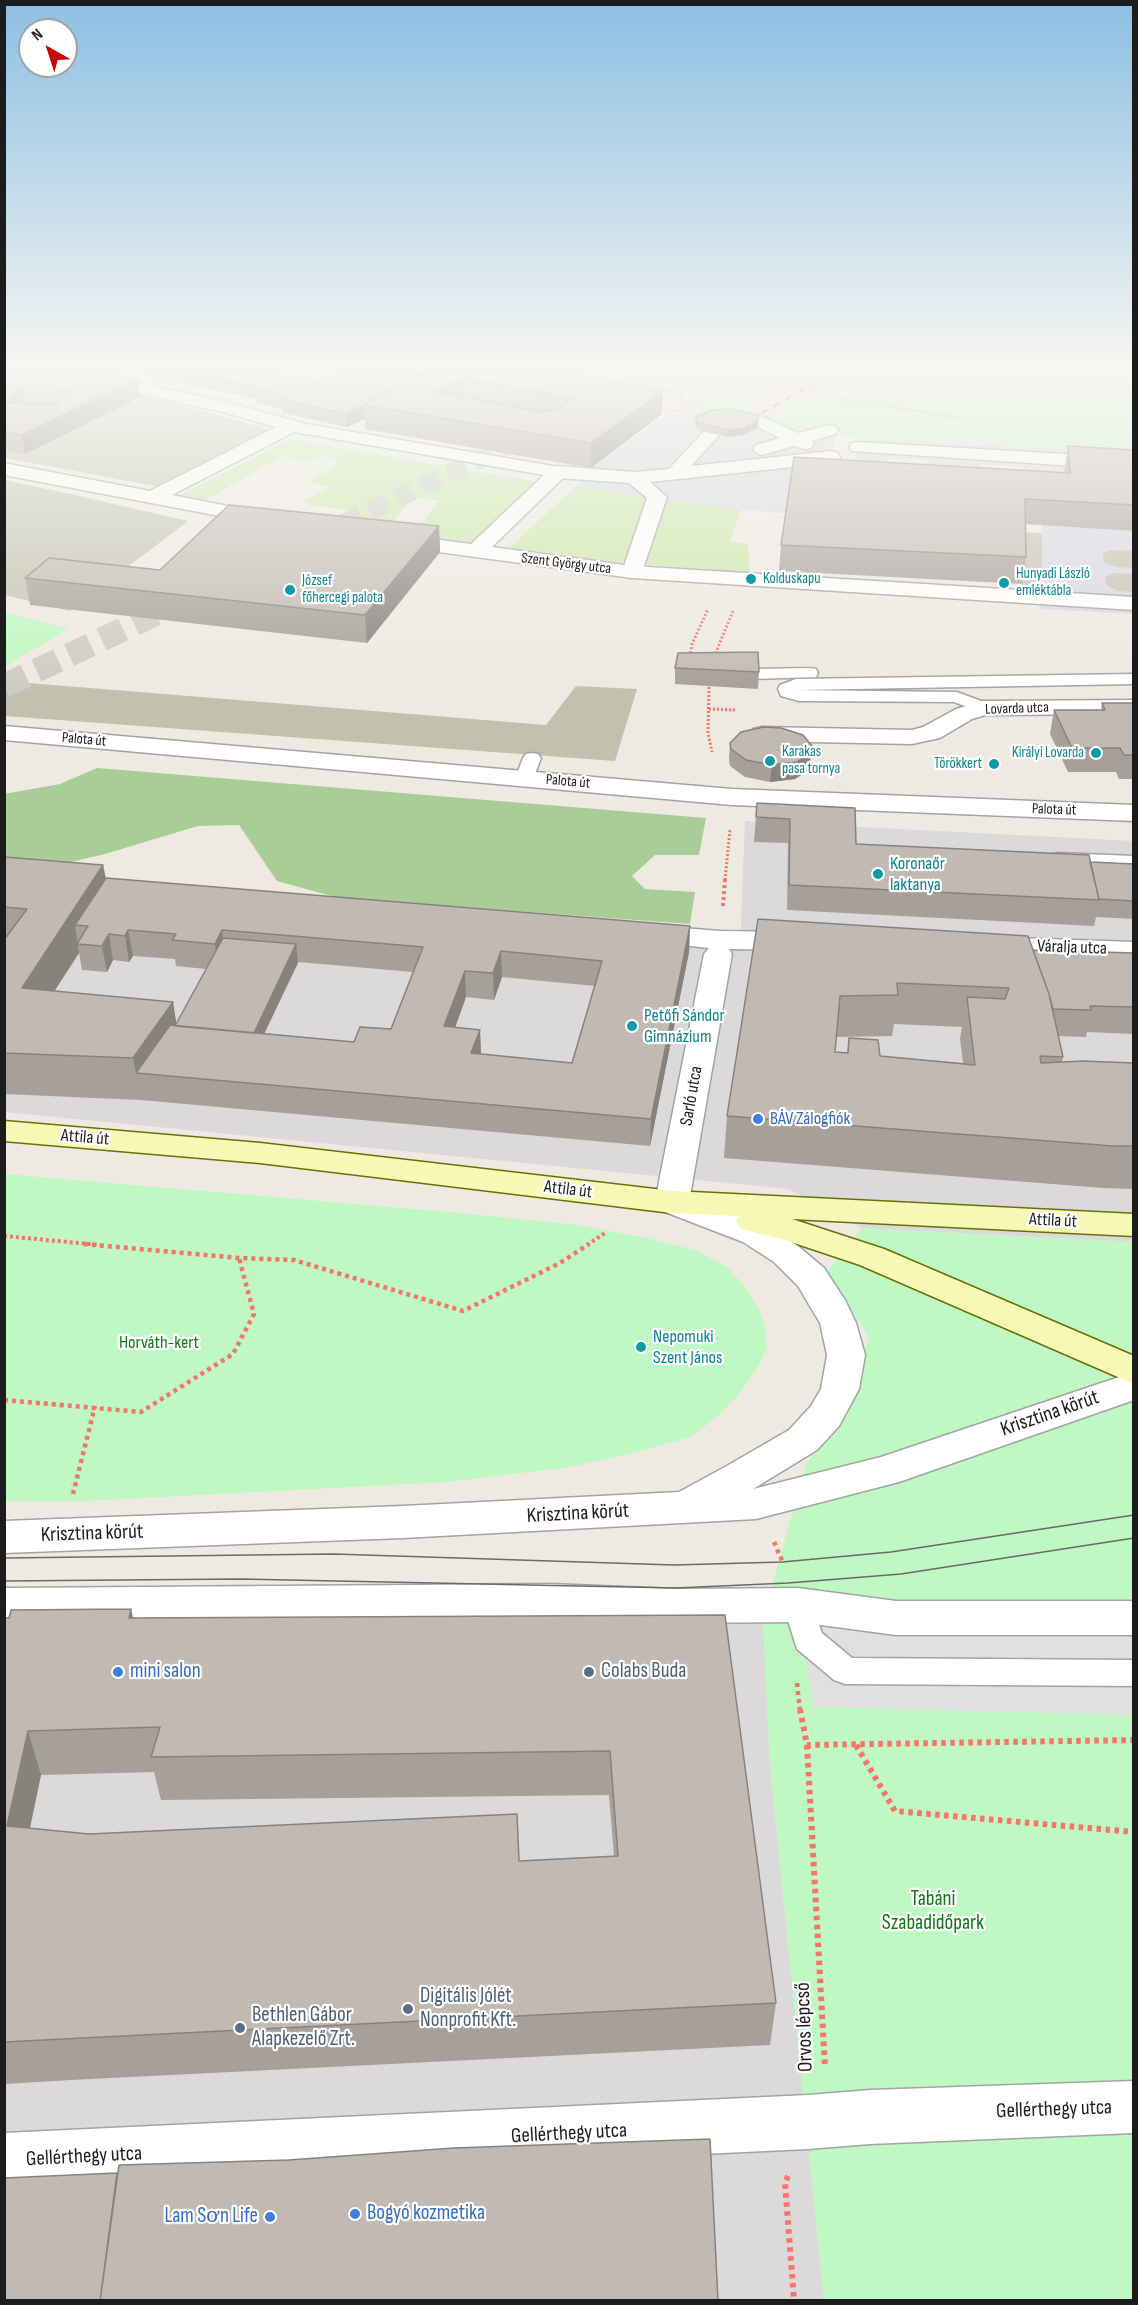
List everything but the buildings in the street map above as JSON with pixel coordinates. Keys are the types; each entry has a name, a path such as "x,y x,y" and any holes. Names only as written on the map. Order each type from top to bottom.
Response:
{"main road":[{"name":"Attila út","path":"4,1131 260,1154 672,1202 1134,1225"},
{"path":"672,1202 794,1231 872,1257 1134,1371"}],"street":[{"path":"55,479 287,523"},
{"path":"153,497 189,479"},
{"path":"475,552 551,479"},
{"path":"632,572 657,497 635,479"},
{"name":"Szent György utca","path":"372,537 632,572 1134,604"},
{"name":"Lovarda utca","path":"762,734 912,737 932,733 964,714 982,708 1134,707"},
{"name":"Palota út","path":"4,733 528,768 732,797 1134,813"},
{"path":"626,932 719,947 826,942"},
{"name":"Váralja utca","path":"968,945 1134,951"},
{"name":"Sarló utca","path":"672,1202 719,947"},
{"path":"672,1202 755,1234 786,1254 811,1277 827,1300 838,1323 846,1355 840,1389 825,1416 803,1440 740,1478 683,1506"},
{"name":"Krisztina körút","path":"4,1537 426,1521 756,1504 874,1473 1134,1386"},
{"path":"4,1605 549,1601 677,1606 798,1605 896,1618 1134,1618"},
{"name":"Gellérthegy utca","path":"4,2160 808,2122 870,2117 1134,2107"}],"lane":[{"path":"753,674 1134,669"},
{"path":"982,708 957,697 799,696 787,692 786,689 796,684 1134,679"},
{"path":"1041,858 1134,862"},
{"path":"798,1605 808,1640 845,1671 1134,1672"}],"path":[{"path":"689,667 692,644 722,578"},
{"path":"714,658 733,614"},
{"path":"709,687 708,733 711,752"},
{"path":"719,947 730,827"},
{"path":"4,1236 239,1258 294,1260 463,1311 560,1263 611,1229"},
{"path":"4,1400 95,1406 141,1412 233,1354 254,1314 239,1258"},
{"path":"72,1498 95,1406"},
{"name":"Orvos lépcső","path":"794,2301 785,2183 825,2074 807,1745 801,1722 796,1675"},
{"path":"807,1745 1134,1740"},
{"path":"856,1745 895,1811 1134,1832"}],"shaded area":[{"path":"115,479 183,479 165,488"},
{"path":"582,479 825,479 824,483 786,513 741,510 576,486"},
{"path":"854,479 1013,479 1024,482 1024,479 1095,479 1066,498 853,485"},
{"path":"5,480 188,521 70,611 5,595"},
{"path":"1042,525 1133,530 1133,551 1114,550 1102,553 1105,563 1116,567 1133,568 1133,574 1115,573 1105,577 1107,586 1118,591 1133,592 1133,614 1039,609 1042,598"},
{"path":"1021,532 1133,539 1133,600 1022,593"},
{"path":"4,681 546,725 576,686 637,689 615,761 5,716"},
{"path":"745,821 1133,841 1133,1242 862,1228 789,1189 5,1112 4,873 740,947"},
{"path":"763,1618 770,1765 824,2300 5,2300 4,1627"},
{"path":"828,1622 1133,1627 1133,1715 814,1707 803,1646"}],"green space":[{"path":"212,479 244,479 204,501 178,496"},
{"path":"314,479 518,479 544,483 480,544 331,524 349,510 308,505 310,502 303,502 329,487 308,482","holes":["413,498 440,500 418,528 390,524"]},
{"path":"576,486 741,510 730,542 748,544 750,573 518,554 509,548"},
{"path":"5,612 69,629 5,666"},
{"path":"97,768 706,818 699,855 655,855 632,876 645,889 695,892 690,924 339,898 277,881 239,825 198,826 105,854 45,868 5,864 4,794 60,784"},
{"name":"Horváth-kert","path":"5,1174 449,1212 570,1224 643,1237 698,1251 728,1268 746,1288 759,1309 765,1329 767,1348 756,1370 737,1397 714,1419 690,1437 570,1467 447,1482 86,1501 5,1501"},
{"name":"Tabáni Szabadidőpark","path":"862,1228 1133,1242 1133,2300 824,2300 770,1765 763,1618 806,1463 843,1419 869,1337 827,1272"}],"tunnel":[{"path":"317,536 438,479"},
{"path":"4,686 187,599"}],"tram line":[{"path":"4,1558 334,1554 674,1565 782,1562 891,1552 1134,1515"},
{"path":"4,1581 240,1579 676,1588 788,1583 901,1574 1134,1538"}],"place":[{"name":"Kolduskapu","path":"751,579"},
{"name":"Hunyadi László emléktábla","path":"1004,583"},
{"name":"József főhercegi palota","path":"290,590"},
{"name":"Királyi Lovarda","path":"1096,753"},
{"name":"Karakas pasa tornya","path":"770,761"},
{"name":"Törökkert","path":"994,764"},
{"name":"Koronaőr laktanya","path":"878,874"},
{"name":"Petőfi Sándor Gimnázium","path":"632,1026"},
{"name":"BÁV Zálogfiók","path":"758,1119"},
{"name":"Nepomuki Szent János","path":"641,1347"},
{"name":"mini salon","path":"118,1672"},
{"name":"Colabs Buda","path":"589,1672"},
{"name":"Digitális Jólét Nonprofit Kft.","path":"408,2009"},
{"name":"Bethlen Gábor Alapkezelő Zrt.","path":"240,2028"},
{"name":"Bogyó kozmetika","path":"355,2214"},
{"name":"Lam Sơn Life","path":"270,2217"}]}
